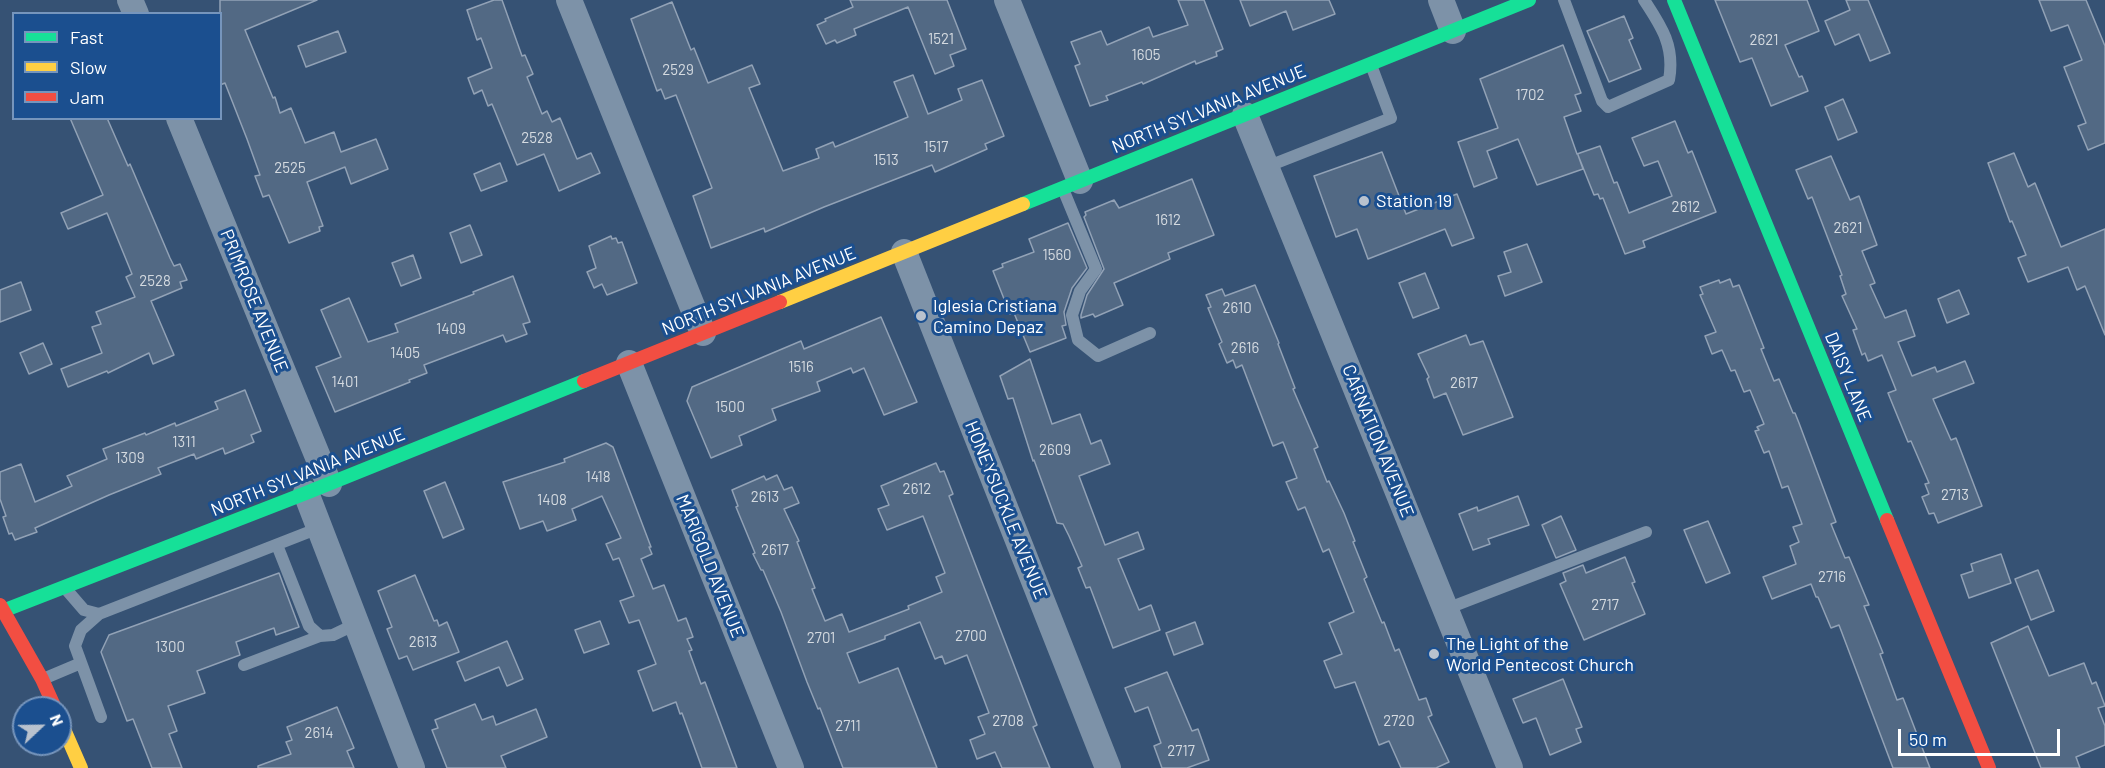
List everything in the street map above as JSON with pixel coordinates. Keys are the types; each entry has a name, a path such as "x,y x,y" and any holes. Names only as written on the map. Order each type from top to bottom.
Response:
{"main road":[{"name":"NORTH SYLVANIA AVENUE","path":"1,610 329,484 1529,0"},
{"name":"DAISY LANE","path":"1674,0 1989,768"},
{"path":"1,610 50,696"},
{"path":"72,747 81,768"}],"street":[{"path":"569,0 703,333"},
{"path":"1007,0 1071,185"},
{"path":"1441,0 1453,31"},
{"name":"CARNATION AVENUE","path":"1245,114 1510,768"},
{"name":"PRIMROSE AVENUE","path":"180,120 329,484"},
{"name":"HONEYSUCKLE AVENUE","path":"904,252 1108,768"},
{"name":"MARIGOLD AVENUE","path":"629,363 790,768"},
{"path":"306,493 412,768"}],"lane":[{"path":"1564,0 1602,101 1608,107 1669,80 1672,64 1669,46 1660,24 1644,0"},
{"path":"1266,167 1391,118 1371,64"},
{"path":"1071,185 1096,269 1080,291 1072,315 1078,340 1098,356 1150,333"},
{"path":"101,717 75,646 81,630 99,614 319,528"},
{"path":"1446,609 1646,532"},
{"path":"277,544 309,626 320,636"},
{"path":"64,587 84,610 99,614"},
{"path":"244,665 356,624"},
{"path":"42,679 81,663"}],"building":[{"path":"220,0 317,0 245,30 273,98 275,97 280,113 291,108 305,143 334,132 341,152 376,139 388,169 351,184 345,167 307,182 323,226 319,227 320,231 289,243 269,195 263,197 255,176 260,175 247,139 225,83 222,84 222,12 220,12"},
{"path":"494,0 502,0 522,56 525,55 533,74 527,77 542,114 547,111 552,122 560,118 577,159 591,153 600,173 559,191 544,154 517,165 492,104 488,106 482,90 474,94 468,78 492,68 481,38 477,40 467,10"},
{"path":"850,0 947,0 966,49 950,55 954,66 935,74 908,7 854,29 856,35 837,43 835,40 826,44 817,25 853,7"},
{"path":"1178,0 1204,0 1223,49 1216,52 1217,56 1196,64 1195,61 1143,84 1142,82 1106,96 1108,100 1090,106 1075,66 1080,64 1071,42 1101,31 1107,45 1149,27 1153,37 1188,25"},
{"path":"1240,0 1329,0 1335,14 1293,30 1286,11 1250,26"},
{"path":"1715,0 1807,0 1819,31 1785,45 1808,91 1771,106 1752,58 1740,62"},
{"path":"1846,0 1868,0 1890,53 1870,61 1859,34 1835,45 1825,21 1850,10"},
{"path":"2039,0 2086,0 2105,46 2105,143 2088,150 2078,126 2086,123 2064,67 2082,60 2068,25 2051,31"},
{"path":"672,2 691,50 694,48 708,83 752,65 760,84 749,88 783,171 819,158 816,149 833,142 835,147 908,117 894,82 913,75 928,114 962,100 958,89 982,80 1004,136 985,144 987,149 935,172 932,165 765,232 764,228 711,248 693,196 712,188 676,95 665,99 661,89 657,91 631,19"},
{"path":"1624,16 1633,38 1629,40 1641,69 1609,82 1587,31"},
{"path":"338,31 346,52 306,67 298,46"},
{"path":"1563,45 1581,93 1575,95 1581,111 1564,117 1577,154 1600,146 1614,183 1617,182 1629,213 1672,196 1658,161 1644,166 1632,138 1675,121 1688,153 1692,151 1716,212 1643,241 1645,247 1625,254 1603,198 1600,199 1598,194 1594,195 1578,155 1583,169 1537,185 1518,139 1487,151 1497,178 1474,187 1458,142 1498,128 1480,79"},
{"path":"1843,99 1857,132 1838,140 1825,107"},
{"path":"71,120 108,120 128,166 130,164 174,266 180,264 187,280 180,282 182,288 151,301 174,355 153,364 149,353 108,373 107,371 68,387 61,369 102,353 92,327 101,324 96,312 135,297 126,277 132,274 107,213 68,229 61,213 103,195"},
{"name":"Station 19","path":"1382,152 1406,214 1457,194 1474,238 1452,246 1445,229 1368,259 1357,229 1336,237 1314,176"},
{"path":"2014,153 2028,187 2035,183 2061,247 2105,229 2105,335 2085,286 2077,290 2068,267 2028,282 2018,258 2026,255 2012,221 2010,222 1988,163"},
{"path":"1831,156 1850,200 1859,196 1877,245 1862,251 1875,283 1870,285 1885,318 1906,310 1915,336 1898,342 1912,376 1935,367 1937,372 1965,361 1974,383 1933,399 1951,440 1956,438 1982,506 1938,523 1934,513 1929,514 1922,497 1929,494 1925,484 1929,483 1911,441 1908,442 1888,393 1896,390 1882,355 1868,361 1865,353 1862,355 1853,330 1857,329 1842,296 1846,294 1840,276 1842,275 1812,197 1808,199 1796,170"},
{"path":"500,163 507,181 481,191 474,174"},
{"path":"1192,179 1214,235 1168,253 1170,259 1114,283 1123,305 1095,317 1093,314 1081,318 1087,295 1104,269 1084,217 1085,212 1114,200 1119,208"},
{"path":"1068,223 1087,268 1072,288 1064,312 1066,325 1062,326 1066,338 1030,352 1014,313 1010,314 993,271 1003,267 1002,264 1034,252 1029,239"},
{"path":"470,225 482,255 461,263 450,233"},
{"path":"611,236 612,239 616,238 618,243 622,242 637,283 607,295 602,284 594,288 587,272 596,268 589,246"},
{"path":"1527,244 1542,282 1505,296 1498,276 1511,272 1504,252"},
{"path":"413,255 421,278 401,286 392,263"},
{"path":"1425,273 1439,308 1413,318 1399,283"},
{"path":"513,276 530,322 523,324 527,334 506,342 503,335 424,365 427,373 409,380 410,382 335,412 316,367 341,357 321,310 349,298 368,342 398,332 395,324 474,294 473,292"},
{"path":"1730,279 1733,287 1739,285 1764,348 1761,349 1774,381 1779,379 1793,413 1795,413 1836,522 1831,524 1845,558 1849,557 1869,605 1864,606 1883,653 1880,654 1897,700 1903,698 1930,768 1893,768 1839,625 1831,628 1811,584 1772,599 1763,577 1796,564 1790,546 1799,542 1793,527 1802,524 1788,486 1782,488 1769,451 1764,453 1755,431 1759,430 1757,427 1764,424 1750,390 1744,392 1735,370 1731,371 1722,350 1712,354 1705,336 1716,332 1700,295 1703,294 1700,287 1719,280 1720,283"},
{"path":"21,282 31,310 0,322 0,290"},
{"path":"1255,285 1279,343 1295,388 1293,389 1318,447 1314,449 1355,541 1353,542 1367,577 1364,579 1382,623 1384,622 1395,651 1399,649 1419,700 1426,698 1432,715 1428,717 1449,762 1436,768 1401,768 1389,741 1379,745 1355,682 1335,688 1324,661 1342,654 1329,623 1354,612 1329,549 1323,552 1305,507 1298,510 1286,482 1297,478 1283,442 1273,446 1242,365 1236,368 1233,360 1227,363 1219,344 1222,342 1208,308 1211,307 1206,295 1222,289 1225,296"},
{"path":"1959,290 1969,314 1947,323 1938,299"},
{"path":"881,317 917,402 884,415 864,368 853,373 851,368 817,382 820,391 772,409 776,420 739,436 742,445 711,458 687,401 692,387 801,341 804,349"},
{"path":"1466,335 1470,345 1483,341 1513,417 1463,435 1446,393 1434,398 1427,379 1429,377 1418,354"},
{"path":"43,343 52,364 29,374 20,353"},
{"path":"1030,359 1052,424 1080,414 1091,444 1101,440 1110,464 1079,476 1105,545 1138,532 1144,549 1118,559 1139,610 1151,605 1160,630 1113,648 1090,587 1086,588 1078,568 1082,566 1069,536 1063,524 1057,523 1033,461 1013,398 1008,399 1000,376"},
{"path":"245,390 261,431 251,435 254,442 225,454 223,448 196,459 194,454 158,468 161,474 35,528 37,532 15,540 12,533 9,534 0,499 0,472 21,464 35,502 72,486 67,476 107,459 103,449 175,423 176,426 218,409 215,402"},
{"path":"606,443 613,447 651,547 649,547 652,554 641,559 653,589 664,585 678,621 686,618 693,637 687,639 692,650 689,651 701,684 705,682 737,768 702,768 676,702 653,711 638,671 656,664 639,620 629,623 620,601 634,596 619,558 613,560 606,544 621,538 602,496 572,509 576,520 547,531 543,521 520,529 503,482 565,462 564,459"},
{"path":"936,463 940,472 944,471 953,494 949,496 1037,725 1033,727 1050,768 1002,768 995,752 977,759 970,740 985,734 978,717 989,713 967,655 945,664 942,656 935,659 920,622 885,636 885,639 847,653 859,683 898,668 937,768 843,768 781,612 763,570 753,554 755,553 736,507 738,506 732,490 764,476 766,480 777,475 784,490 792,487 799,503 784,509 799,541 797,542 815,588 812,589 825,621 842,614 849,632 909,609 908,606 942,592 936,577 945,573 923,516 887,530 878,509 889,505 881,486"},
{"path":"445,482 464,529 443,538 424,491"},
{"path":"1518,496 1529,525 1488,539 1490,544 1473,550 1459,514 1477,507 1478,511"},
{"path":"1561,516 1576,550 1556,558 1542,525"},
{"path":"1708,521 1730,573 1706,583 1684,530"},
{"path":"2001,554 2011,583 1969,598 1961,575 1973,571 1971,564"},
{"path":"1625,557 1635,582 1632,583 1645,614 1584,640 1560,584 1566,581 1563,573 1583,565 1586,573"},
{"path":"2038,570 2054,611 2031,620 2015,579"},
{"path":"279,573 299,627 276,635 274,628 236,642 240,655 197,671 205,693 168,706 177,731 169,734 182,768 152,768 133,719 127,721 101,652 109,635"},
{"path":"415,575 434,621 437,620 439,626 447,622 459,652 413,670 407,656 399,659 387,629 392,627 378,591"},
{"path":"600,621 609,644 584,653 575,630"},
{"path":"1195,622 1203,644 1174,655 1166,633"},
{"path":"2028,626 2049,676 2084,663 2092,684 2096,682 2105,706 2098,708 2105,726 2105,745 2076,757 2080,768 2041,768 1991,643"},
{"path":"507,641 523,679 507,686 499,667 465,681 457,662"},
{"path":"1167,672 1192,731 1198,729 1209,760 1187,768 1162,768 1154,746 1161,743 1148,707 1135,712 1125,688"},
{"path":"1563,679 1582,727 1576,729 1581,742 1550,755 1536,718 1523,723 1513,699"},
{"path":"475,704 482,720 493,716 496,725 536,709 547,737 501,756 506,768 447,768 432,730 438,728 435,720"},
{"path":"337,707 354,748 347,751 354,768 258,768 258,766 291,754 286,742 292,740 287,727"}],"traffic: fast":[{"path":"1023,204 1529,0"},
{"path":"1674,0 1887,520"},
{"path":"0,612 306,493 584,381"}],"traffic: slow":[{"path":"780,302 1023,204"},
{"path":"72,747 81,768"}],"traffic: jam":[{"path":"584,381 780,302"},
{"path":"1887,520 1989,768"},
{"path":"0,605 50,696"}],"place":[{"name":"Station 19","path":"1364,201"},
{"name":"Iglesia Cristiana Camino Depaz","path":"921,316"},
{"name":"The Light of the World Pentecost Church","path":"1434,654"}]}
